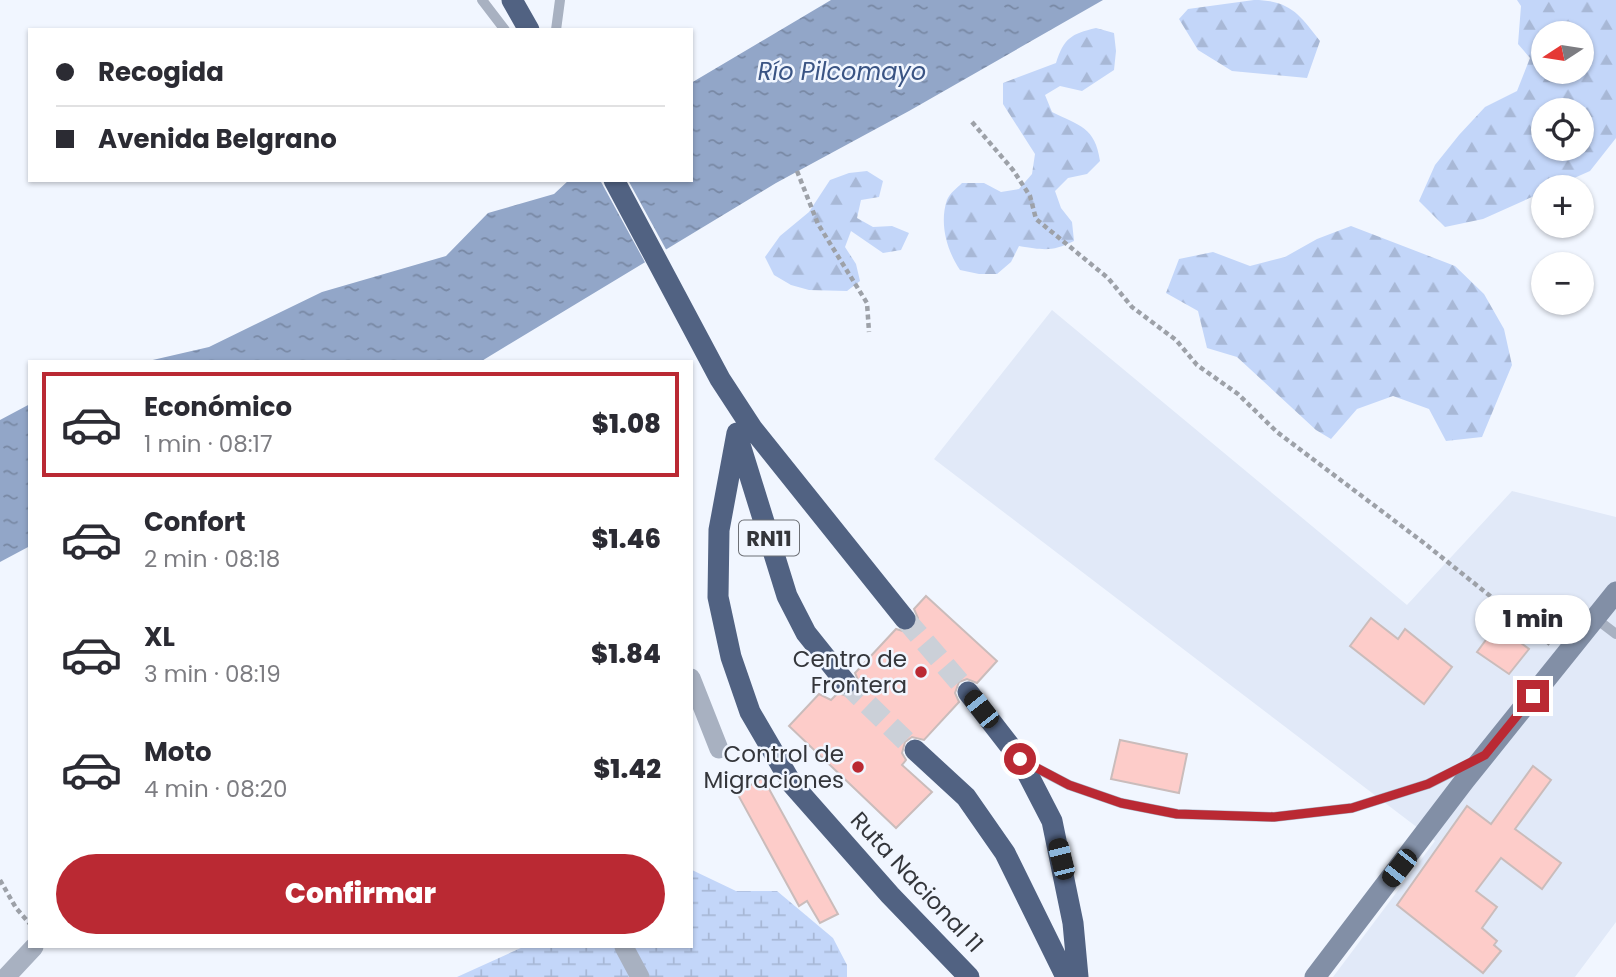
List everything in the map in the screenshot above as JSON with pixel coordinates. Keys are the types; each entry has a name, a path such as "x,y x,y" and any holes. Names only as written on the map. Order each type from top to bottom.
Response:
{"highway":[{"path":"512,0 529,28"},
{"path":"521,0 529,28"},
{"name":"Ruta Nacional 11","path":"618,188 720,379 752,428 905,619"},
{"name":"Ruta Nacional 11","path":"720,379 787,596 806,633 846,683"},
{"name":"Ruta Nacional 11","path":"737,433 719,530 718,597 731,657 750,712 792,784 890,895 969,977"},
{"path":"968,692 1020,759 1052,821 1071,912 1078,977"},
{"path":"915,750 966,797 1005,853 1066,977"}],"street":[{"path":"1315,977 1485,755 1616,592"},
{"path":"693,686 719,749"},
{"path":"6,977 33,948"},
{"path":"625,948 640,977"}],"lane":[{"path":"482,0 503,28"},
{"path":"556,28 560,0"},
{"path":"1595,618 1616,635"},
{"path":"1020,759 1069,785 1121,803 1177,814 1274,817 1352,808 1428,784 1485,755"}],"path":[{"path":"972,122 1013,170 1030,196 1036,219 1108,278 1132,307 1176,340 1197,365 1238,394 1277,432 1424,543 1565,656"},
{"path":"797,172 818,224 867,303 869,332"},
{"path":"0,880 16,908 28,922"}],"shaded area":[{"path":"1052,310 1407,605 1512,491 1616,517 1616,922 1575,977 1333,977 1435,841 934,459"}],"green space":[{"path":"1254,0 1285,6 1300,17 1320,41 1307,78 1232,71 1198,50 1179,19 1188,9"},
{"path":"1517,0 1616,0 1616,138 1590,171 1581,175 1531,175 1531,197 1483,219 1445,227 1419,201 1435,165 1459,135 1485,107 1517,91 1530,58 1518,44 1521,6"},
{"path":"1096,28 1114,33 1114,70 1082,91 1060,86 1045,95 1052,112 1085,129 1098,150 1100,161 1087,174 1068,178 1055,191 1061,208 1072,222 1074,241 1048,249 1019,246 1011,262 997,274 960,270 948,246 944,227 945,209 950,195 962,183 984,183 1001,192 1019,189 1032,174 1035,154 1003,104 1003,83 1056,63 1070,38"},
{"path":"867,171 883,181 879,197 861,200 857,218 873,227 892,226 909,233 901,250 883,253 851,231 845,247 856,264 860,281 847,291 809,290 791,285 774,275 765,257 780,236 809,212 830,180 849,173"},
{"path":"1351,226 1455,266 1484,294 1504,329 1512,365 1482,437 1446,441 1429,409 1393,396 1357,409 1331,439 1316,430 1237,357 1207,348 1198,311 1166,293 1179,259 1213,252 1250,266 1285,257 1317,239"},
{"path":"693,870 736,891 777,891 833,938 847,965 847,977 457,977 521,948 693,948"}],"water":[{"name":"Río Pilcomayo","path":"831,0 1103,0 909,111 776,183 483,360 153,360 209,347 322,292 446,256 488,213 554,194 567,182 693,182 693,82"},
{"path":"28,405 28,547 0,562 0,420"}],"pier":[{"path":"601,182 629,182 668,253 647,266"}],"building":[{"name":"Centro de Frontera","path":"926,596 997,661 977,683 967,679 959,682 955,693 959,702 924,740 912,737 905,742 902,753 906,760 902,765 932,792 896,828 789,726 819,694 831,700 838,693 847,696 855,693 859,682 855,673 896,629 906,632 914,629 918,618 914,609"},
{"path":"1371,618 1398,639 1405,629 1452,667 1424,704 1350,646"},
{"path":"1497,625 1529,649 1509,674 1477,652"},
{"path":"1120,740 1187,754 1179,793 1111,779"},
{"path":"1533,766 1551,780 1515,829 1561,863 1542,889 1501,858 1476,891 1497,907 1482,928 1497,941 1494,945 1501,951 1483,973 1397,905 1467,806 1491,824"},
{"path":"763,778 838,914 820,923 807,901 799,906 737,793"}],"tunnel":[{"path":"905,619 968,692"},
{"path":"846,683 915,750"}],"place":[{"name":"Centro de Frontera","path":"921,672"},
{"name":"Control de Migraciones","path":"858,767"}],"route":[{"path":"1020,759 1069,785 1121,803 1177,814 1274,817 1352,808 1428,784 1485,755 1533,696"}]}
